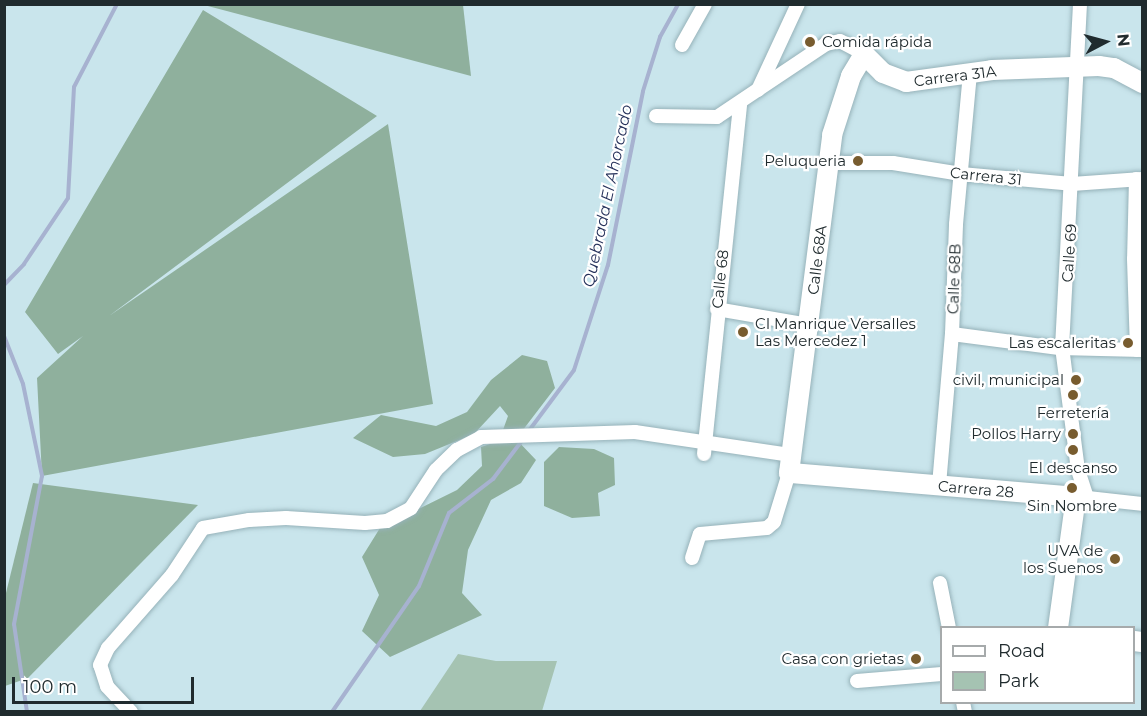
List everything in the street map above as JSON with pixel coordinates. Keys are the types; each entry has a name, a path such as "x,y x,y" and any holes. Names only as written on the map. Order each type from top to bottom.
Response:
{"street":[{"path":"682,45 705,4"},
{"path":"758,91 798,4"},
{"name":"Calle 69","path":"1058,626 1081,497 1062,348 1080,4"},
{"name":"Carrera 31A","path":"656,116 709,118 740,105 826,44 840,41 864,54 883,73 906,82 970,72 1114,68 1143,83"},
{"name":"Calle 68A","path":"692,558 695,541 700,534 767,528 774,522 790,464 829,163 839,107 864,54"},
{"name":"Calle 68B","path":"939,485 970,72"},
{"name":"Calle 68","path":"705,450 717,309 740,105"},
{"name":"Carrera 31","path":"829,163 893,163 961,174 1072,184 1139,179"},
{"path":"952,334 1062,348 1140,350 1139,179"},
{"path":"717,309 809,325"},
{"path":"131,711 107,686 100,665 108,648 172,575 203,528 249,520 286,518 365,524 387,521 411,508 436,470 468,441 532,434 635,432 705,450 790,464"},
{"name":"Carrera 28","path":"790,464 809,477 939,485 1143,504"},
{"path":"940,583 949,626"},
{"path":"857,681 940,674"}],"green space":[{"path":"204,5 463,5 471,76"},
{"path":"203,10 377,116 109,316 388,124 433,404 42,476 37,378 83,336 58,354 25,312"},
{"path":"522,355 547,361 555,388 516,439 536,460 521,483 491,500 468,550 462,593 482,615 390,657 362,631 379,595 362,557 380,528 457,490 482,466 481,447 499,441 508,416 500,406 474,434 425,454 393,457 353,438 381,415 436,426 467,412 491,380"},
{"path":"559,447 594,449 614,458 615,485 598,493 600,516 572,518 544,506 544,462"},
{"path":"33,483 198,505 28,678 5,686 5,597"},
{"path":"458,654 496,661 557,661 542,711 420,711"}],"waterway":[{"path":"4,285 24,264 68,198 74,87 117,4"},
{"name":"Quebrada El Ahorcado","path":"528,432 574,370 608,265 643,91 660,37 678,4"},
{"path":"4,336 23,384 42,476 14,624 27,712"},
{"name":"Quebrada El Ahorcado","path":"332,712 419,586 449,513 493,479 524,438"}],"place":[{"name":"Comida rápida","path":"810,42"},
{"name":"Peluqueria","path":"858,161"},
{"name":"CI Manrique Versalles Las Mercedez 1","path":"743,332"},
{"name":"Las escaleritas","path":"1128,343"},
{"name":"civil, municipal","path":"1076,380"},
{"name":"Ferretería","path":"1073,395"},
{"name":"Pollos Harry","path":"1073,434"},
{"name":"El descanso","path":"1073,450"},
{"name":"Sin Nombre","path":"1072,488"},
{"name":"UVA de los Suenos","path":"1115,559"},
{"name":"Casa con grietas","path":"916,659"}]}
